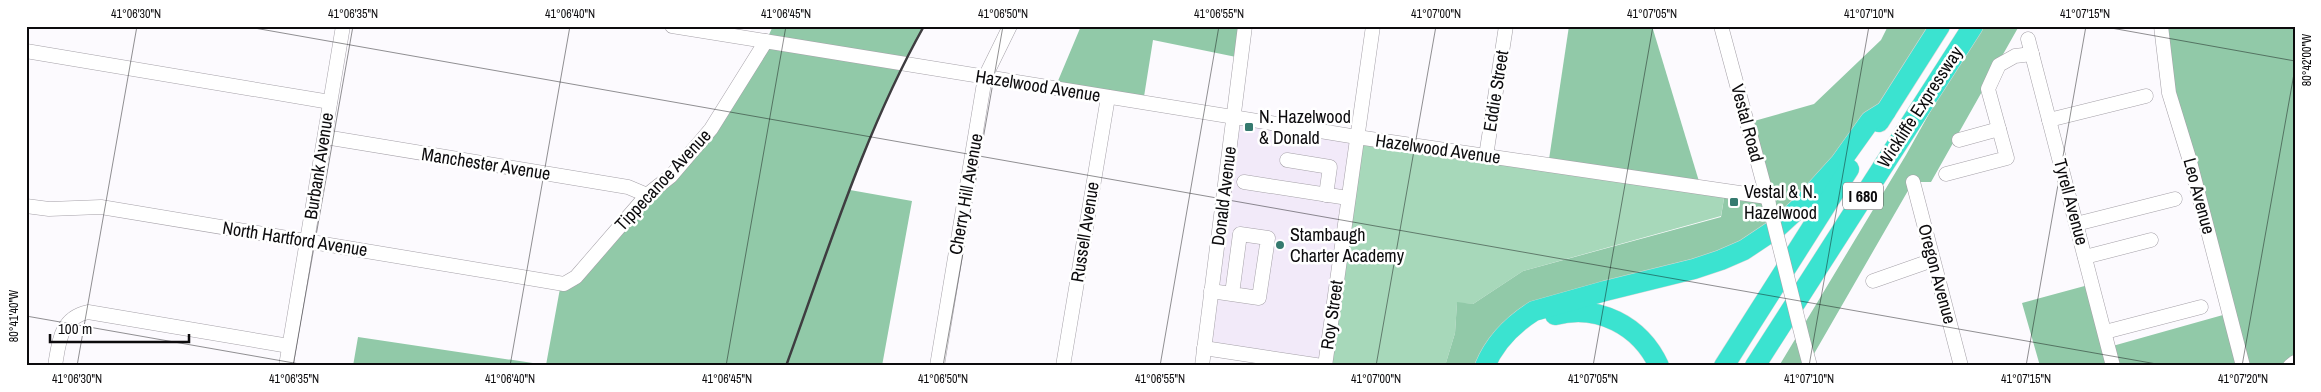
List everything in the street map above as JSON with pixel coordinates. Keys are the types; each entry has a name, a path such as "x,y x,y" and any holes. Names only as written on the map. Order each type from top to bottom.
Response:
{"highway":[{"name":"Wickliffe Expressway","path":"1724,366 1940,26"},
{"name":"Wickliffe Expressway","path":"1755,366 1973,26"},
{"path":"1485,366 1502,337 1518,322 1534,311 1710,264 1754,244 1787,219 1812,195 1840,163 1870,121 1886,111"},
{"path":"1771,366 1820,284 1863,196"},
{"path":"1498,366 1507,347 1525,330 1547,318 1576,312 1600,314 1624,325 1644,341 1659,366"}],"street":[{"name":"Burbank Avenue","path":"286,366 343,26"},
{"name":"Hazelwood Avenue","path":"672,26 1768,203"},
{"name":"Cherry Hill Avenue","path":"937,366 985,77 1010,26"},
{"name":"Donald Avenue","path":"1202,366 1245,26"},
{"name":"Roy Street","path":"1323,366 1374,26"},
{"name":"Eddie Street","path":"1486,156 1506,26"},
{"name":"Vestal Road","path":"1722,26 1810,366"},
{"name":"Leo Avenue","path":"2162,26 2169,93 2189,158 2243,366"},
{"name":"Tyrell Avenue","path":"2028,39 2113,366"},
{"name":"Tippecanoe Avenue","path":"564,284 576,277 647,196 671,176 711,129 766,41"},
{"path":"26,51 330,102"},
{"path":"1946,174 2007,158 1988,89 1999,65 2015,56 2032,54"},
{"path":"2049,120 2146,96"},
{"name":"Russell Avenue","path":"1063,366 1108,97"},
{"path":"1959,140 1999,130"},
{"name":"Manchester Avenue","path":"325,137 628,187 647,196"},
{"path":"1286,160 1330,168 1326,195"},
{"path":"1244,182 1348,198"},
{"name":"Oregon Avenue","path":"1913,182 1961,366"},
{"path":"2076,224 2175,200"},
{"name":"North Hartford Avenue","path":"26,206 49,209 101,207 564,284"},
{"path":"1212,291 1232,294 1259,298 1268,238 1240,234 1232,294"},
{"path":"2085,257 2151,240"},
{"path":"1873,281 1933,260"},
{"path":"2104,332 2201,308"},
{"path":"55,366 61,334 65,325 76,316 88,312 289,346"},
{"path":"1204,348 1323,366"},
{"path":"2290,366 2295,362"}],"shaded area":[{"name":"Stambaugh Charter Academy","path":"1234,117 1357,137 1325,366 1204,348"}],"green space":[{"path":"773,26 924,26 884,107 850,190 912,201 882,366 353,366 358,337 546,365 561,283 671,176 766,41"},
{"path":"1081,26 1245,26 1241,58 1153,40 1143,103 1055,88"},
{"path":"1569,26 1652,26 1701,188 1548,166"},
{"path":"1888,26 1940,26 1886,111 1848,139 1782,216 1778,205 1764,212 1767,229 1727,250 1573,290 1479,366 1445,366 1455,333 1457,302 1473,304 1523,271 1721,217 1725,192 1766,197 1747,123 1814,104 1881,40"},
{"path":"1978,26 2019,26 1931,182 1913,182 1807,366 1779,366 1906,155"},
{"path":"2161,26 2295,26 2295,362 2290,366 2040,366 2022,303 2092,284 2109,347 2230,313 2189,158"},
{"path":"1357,137 1725,192 1721,216 1523,271 1473,304 1457,303 1455,333 1445,366 1325,366"}],"railway":[{"path":"786,366 865,150 883,108 924,26"}],"place":[{"name":"N. Hazelwood & Donald","path":"1249,127"},
{"name":"Vestal & N. Hazelwood","path":"1734,202"},
{"name":"Stambaugh Charter Academy","path":"1280,245"}]}
